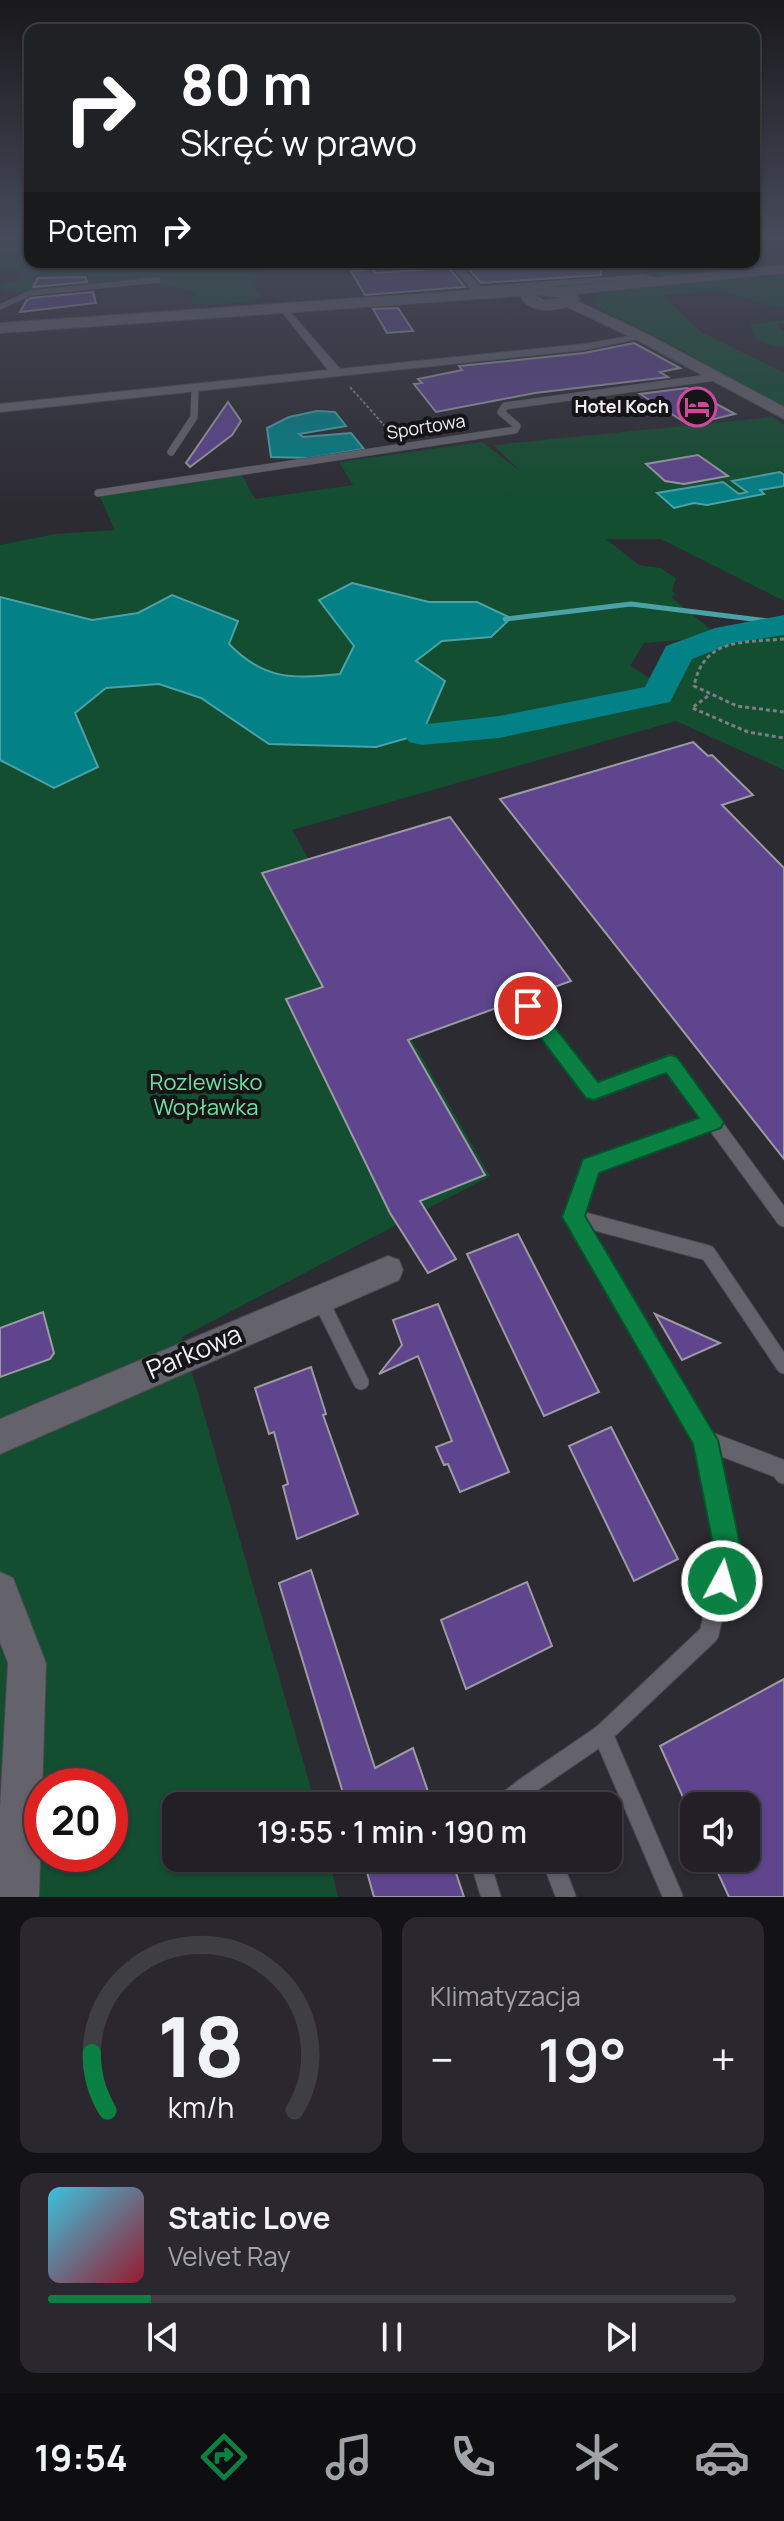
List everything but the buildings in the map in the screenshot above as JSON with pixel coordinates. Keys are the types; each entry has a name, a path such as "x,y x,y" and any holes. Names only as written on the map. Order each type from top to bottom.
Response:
{"street":[{"path":"300,328 337,373"},
{"path":"622,328 784,414"},
{"path":"0,408 584,347 642,337"},
{"name":"Parkowa","path":"0,1437 388,1270"},
{"path":"0,1591 27,1663 17,1897"}],"lane":[{"name":"Sportowa","path":"98,493 515,430 517,426 501,412 505,406 716,377"},
{"path":"171,452 194,417 195,389"},
{"path":"528,1006 594,1092 670,1063 784,1219"},
{"path":"573,1217 591,1166 713,1122"},
{"path":"573,1217 708,1253 784,1366"},
{"path":"534,1792 603,1734 709,1634 728,1554 705,1440 573,1217"},
{"path":"320,1299 361,1382"},
{"path":"705,1440 781,1469 784,1474"},
{"path":"603,1734 673,1897"},
{"path":"483,1872 491,1897"},
{"path":"556,1872 566,1897"}],"path":[{"path":"337,373 403,447"},
{"path":"784,639 736,643 706,656 696,670 694,686 708,696 749,708 784,712"},
{"path":"708,696 692,708 732,728 764,737 784,738"}],"green space":[{"path":"637,328 696,328 784,373 784,409"},
{"path":"751,328 780,328 784,331 784,346 775,347 757,339"},
{"name":"Rozlewisko Wopławka","path":"773,417 784,425 784,601 661,539 606,539 639,565 660,568 676,578 672,591 676,595 671,597 720,637 784,625 784,770 676,721 292,830 490,1176 182,1337 312,1792 162,1792 162,1872 332,1872 338,1897 0,1897 0,545 55,534 115,530 98,493 242,475 255,499 353,485 339,462 482,442 521,472 494,445","holes":["719,637 678,653 662,685 630,666 644,643"]}],"water":[{"path":"317,411 335,412 346,426 299,434 303,437 351,433 364,449 310,458 271,457 267,428 289,417"},
{"path":"780,472 784,475 784,486 760,490 764,494 707,505 694,503 674,508 657,493 723,482 739,494 747,492 732,481"},
{"path":"352,583 429,602 477,602 511,618 491,637 442,641 416,661 445,681 422,734 376,747 269,744 201,698 159,684 106,688 75,713 98,767 54,788 0,760 0,597 92,620 138,613 172,595 238,621 229,644 254,665 280,674 307,676 340,674 354,646 319,600"}],"waterway":[{"path":"505,619 631,604 784,623"},
{"path":"422,734 499,727 658,695 678,653 726,635 784,625"}],"place":[{"name":"Hotel Koch","path":"697,407"}],"route":[{"path":"528,1006 594,1092 670,1063 713,1122 591,1166 573,1217 705,1440 728,1554 722,1581"}]}
